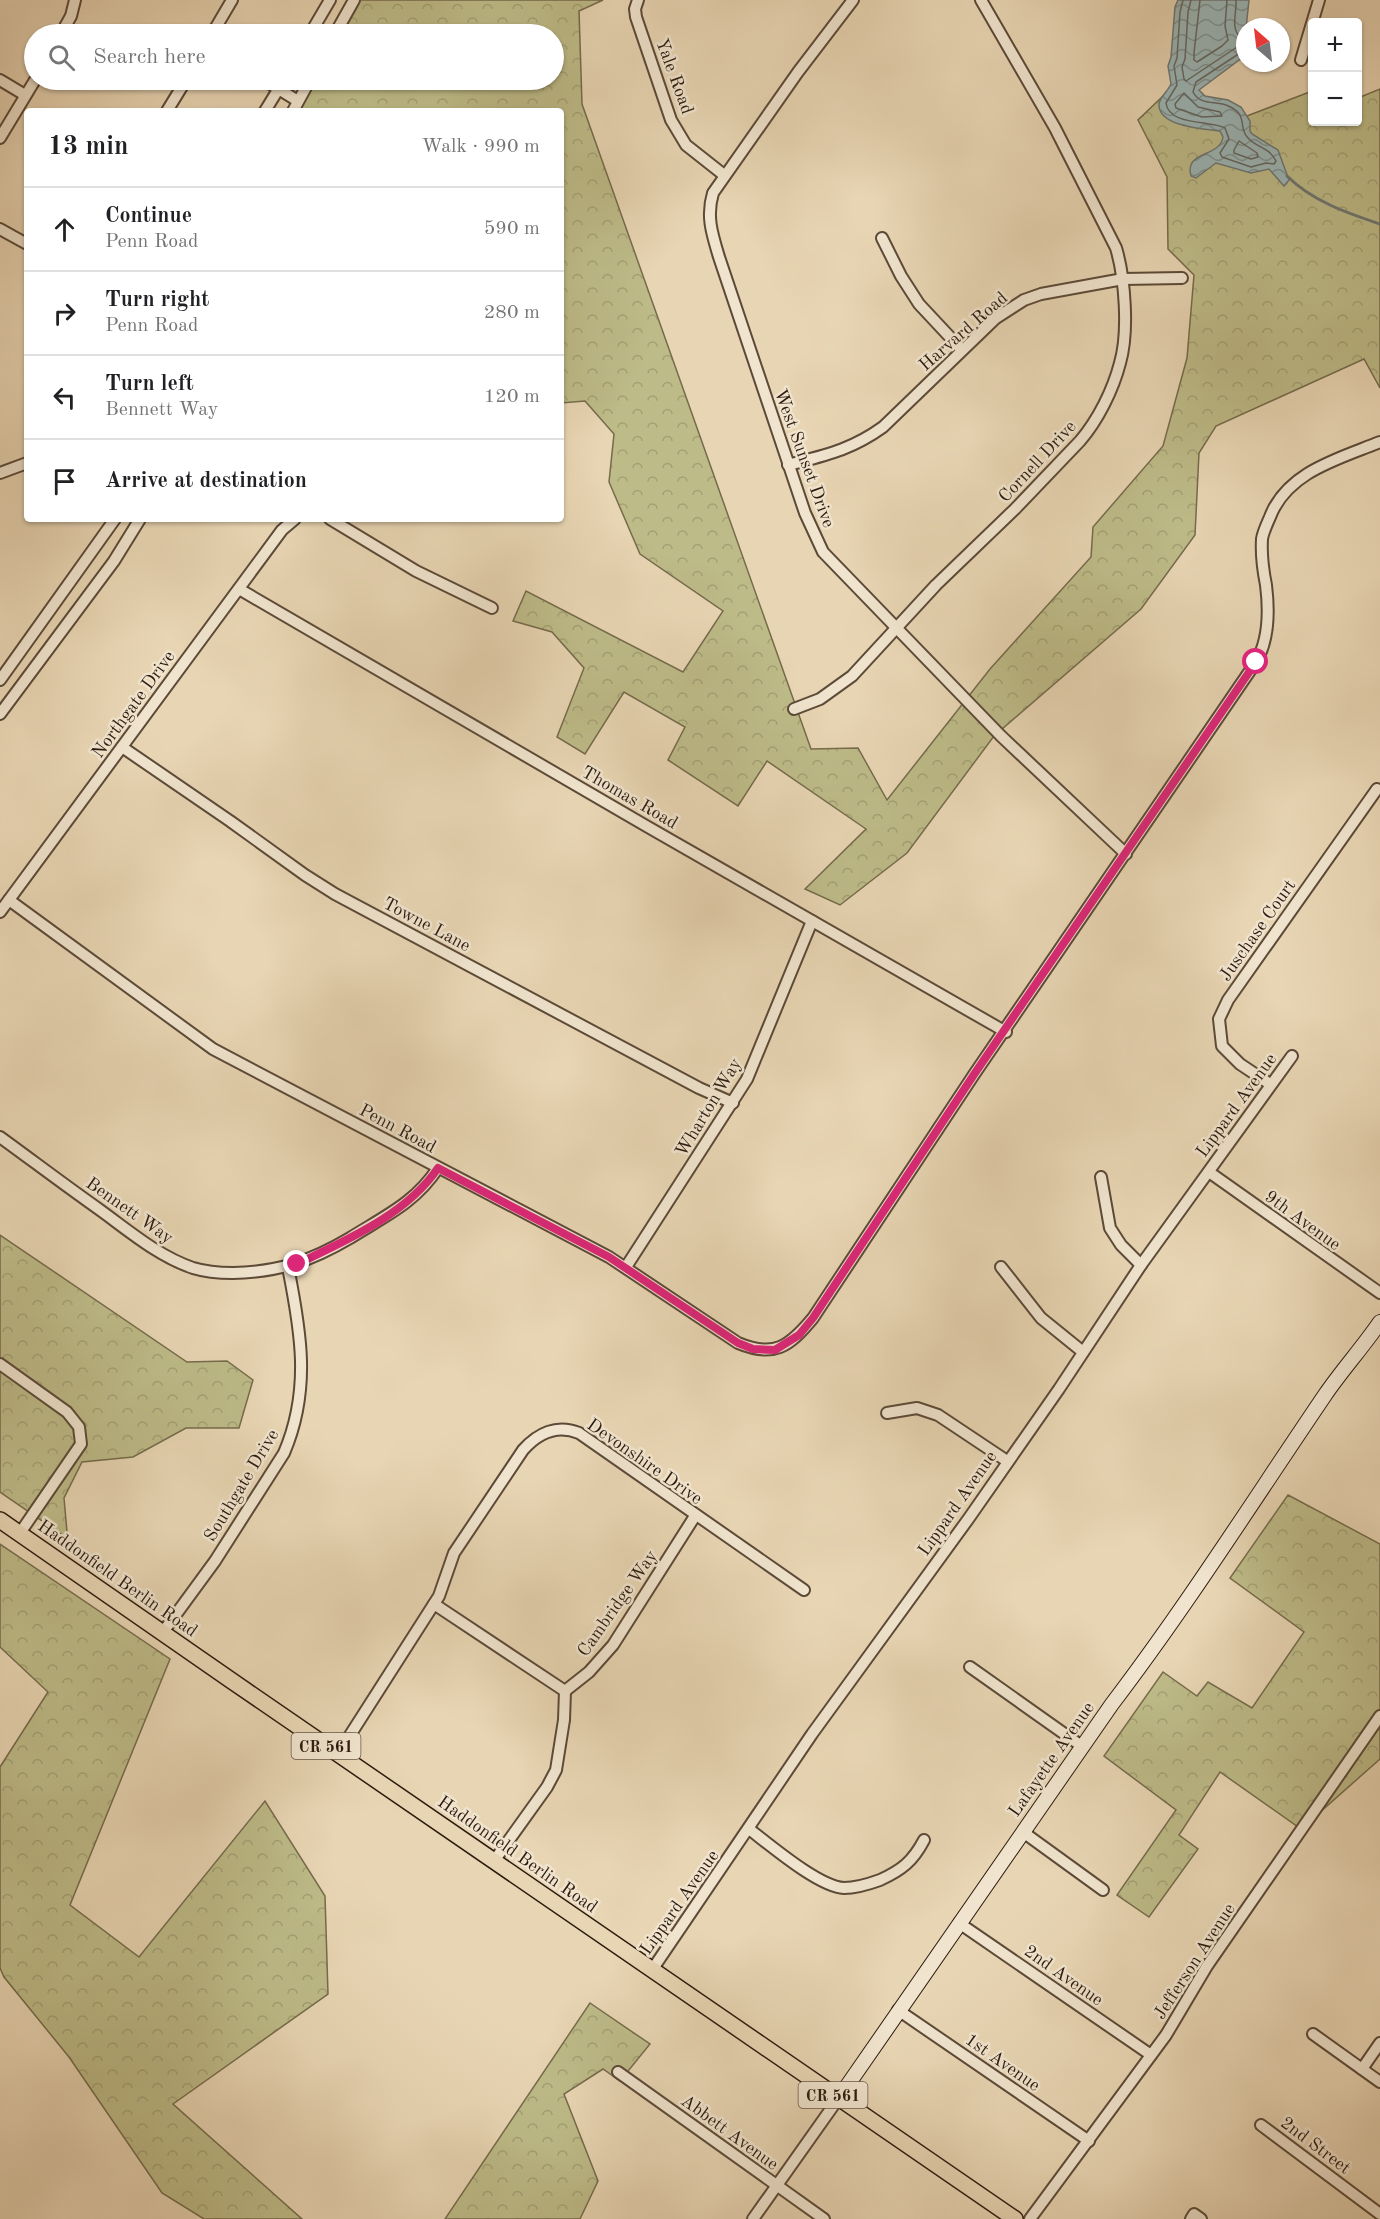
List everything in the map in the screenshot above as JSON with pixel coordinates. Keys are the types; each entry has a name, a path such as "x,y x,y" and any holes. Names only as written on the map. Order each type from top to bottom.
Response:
{"main road":[{"name":"Haddonfield Berlin Road","path":"0,1520 1015,2219"}],"street":[{"path":"67,24 75,0"},
{"path":"218,24 232,0"},
{"path":"316,24 330,0"},
{"path":"341,24 354,0"},
{"name":"West Sunset Drive","path":"853,0 724,175 713,193 710,205 710,228 788,465 805,513 823,552 1001,736 1126,854"},
{"name":"Cornell Drive","path":"794,709 820,699 852,676 936,585 1023,500 1089,430 1121,362 1124,329 1123,279 1116,248 1060,138 981,0"},
{"path":"1301,60 1319,0"},
{"name":"Yale Road","path":"637,2 636,17 671,120 686,145 724,175"},
{"path":"0,80 25,95"},
{"path":"0,138 28,90"},
{"path":"169,108 180,90"},
{"path":"268,108 278,90"},
{"path":"285,90 295,106 304,90"},
{"path":"0,229 24,242"},
{"path":"882,238 901,276 919,304 963,350"},
{"name":"Harvard Road","path":"788,465 835,453 866,440 883,428 996,318 1024,300 1041,294 1123,279 1182,278"},
{"name":"Penn Road","path":"9,900 213,1049 626,1267 738,1343 762,1350 775,1350 799,1335 813,1318 1261,654 1268,604 1261,554 1262,536 1273,509 1287,488 1309,472 1380,442"},
{"path":"0,473 24,464"},
{"path":"0,680 113,522"},
{"path":"0,714 114,561 138,522"},
{"name":"Northgate Drive","path":"0,912 282,530 291,522"},
{"path":"335,522 416,571 492,608"},
{"name":"Thomas Road","path":"239,589 1005,1032"},
{"name":"Towne Lane","path":"122,747 335,894 699,1088 733,1103"},
{"name":"Juschase Court","path":"1270,1084 1240,1065 1222,1046 1219,1019 1228,1000 1377,789"},
{"name":"Wharton Way","path":"626,1267 747,1079 812,921"},
{"name":"Lippard Avenue","path":"652,1970 812,1734 969,1518 1141,1265 1292,1056"},
{"name":"Bennett Way","path":"0,1137 142,1241 168,1257 193,1268 214,1273 256,1272 297,1264 341,1243 409,1202 427,1184 438,1168"},
{"name":"9th Avenue","path":"1209,1172 1380,1293"},
{"path":"1101,1177 1110,1228 1121,1245 1141,1265"},
{"name":"Southgate Drive","path":"163,1632 215,1561 284,1453 290,1438 298,1412 302,1367 296,1306 288,1267"},
{"path":"1001,1267 1041,1318 1083,1352"},
{"name":"Lafayette Avenue","path":"753,2219 1215,1559 1327,1392 1380,1322"},
{"path":"1,1367 67,1412 79,1427 81,1444 20,1533"},
{"path":"887,1413 917,1408 938,1415 1007,1461"},
{"name":"Devonshire Drive","path":"338,1754 434,1604 454,1553 523,1450 541,1434 567,1429 579,1434 804,1590"},
{"name":"Cambridge Way","path":"565,1691 589,1672 613,1645 695,1516"},
{"path":"434,1604 565,1691 564,1720 556,1770 547,1787 494,1861"},
{"path":"970,1667 1083,1747"},
{"name":"Jefferson Avenue","path":"1030,2219 1166,2035 1207,1966 1380,1716"},
{"path":"749,1829 821,1881 843,1888 874,1882 891,1875 915,1857 924,1840"},
{"path":"1023,1832 1103,1890"},
{"name":"2nd Avenue","path":"959,1923 1151,2055"},
{"name":"1st Avenue","path":"898,2010 1089,2141"},
{"path":"1313,2034 1380,2082"},
{"path":"1362,2069 1380,2043"},
{"name":"Abbett Avenue","path":"618,2072 824,2219"},
{"name":"2nd Street","path":"1261,2125 1380,2214"}],"green space":[{"path":"359,0 603,0 579,11 582,104 811,749 858,748 887,800 990,669 1091,557 1093,527 1163,446 1187,358 1194,275 1168,249 1167,177 1138,120 1163,96 1247,116 1308,93 1308,126 1362,126 1362,96 1380,89 1380,388 1364,359 1216,426 1199,453 1195,535 1141,609 994,736 907,853 840,905 805,889 866,829 767,761 738,806 668,760 685,727 624,692 585,754 557,737 584,668 552,632 513,621 526,591 683,672 723,611 640,554 609,482 614,434 585,401 564,403 564,108 299,108 309,90 564,90 564,24 346,24"},
{"path":"0,1235 187,1362 227,1361 253,1380 239,1428 186,1428 133,1457 82,1462 64,1498 67,1532 64,1536 0,1492"},
{"path":"1288,1495 1380,1544 1380,1759 1301,1829 1220,1772 1179,1835 1198,1849 1149,1917 1117,1895 1176,1810 1104,1756 1163,1672 1197,1696 1208,1682 1252,1708 1304,1632 1230,1578"},
{"path":"0,1544 170,1659 70,1905 139,1957 265,1801 325,1896 328,1994 173,2104 302,2219 204,2219 162,2193 69,2057 4,1977 0,1968 0,1767 48,1692 0,1647"},
{"path":"590,2003 650,2044 620,2081 603,2069 564,2094 598,2181 580,2219 445,2219"}],"water":[{"path":"1178,0 1249,0 1247,18 1236,18 1236,62 1199,90 1205,96 1228,100 1241,107 1250,121 1252,134 1278,150 1289,180 1284,186 1269,169 1251,173 1216,163 1196,178 1191,176 1190,168 1193,162 1216,148 1223,137 1220,131 1194,128 1174,122 1161,112 1160,101 1171,84 1168,66 1171,57 1175,7"}],"waterway":[{"path":"1287,176 1319,199 1343,211 1380,224"}],"route":[{"path":"297,1264 341,1243 409,1202 427,1184 438,1168 609,1257 738,1343 762,1350 775,1350 783,1346 799,1335 813,1318 975,1073 1256,662"}]}
